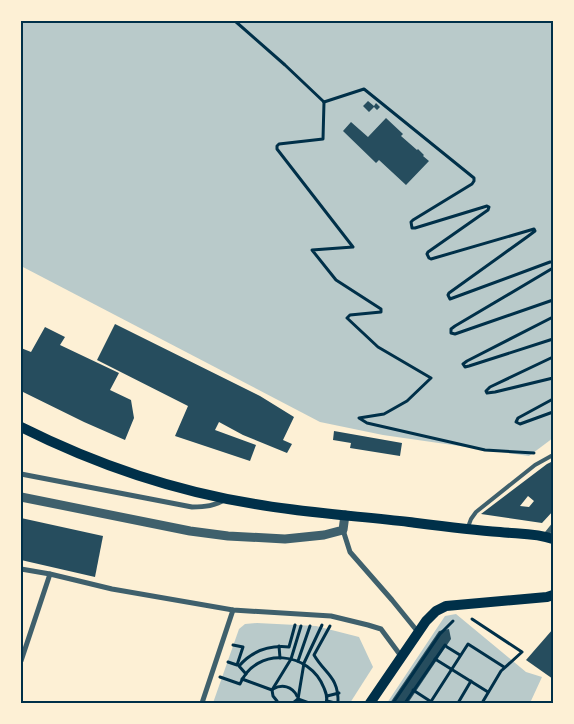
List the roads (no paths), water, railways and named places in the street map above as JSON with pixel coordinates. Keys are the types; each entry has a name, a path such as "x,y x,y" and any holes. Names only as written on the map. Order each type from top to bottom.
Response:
{"main road":[{"path":"21,427 49,441 112,466 158,482 227,499 279,508 549,538"},
{"path":"370,703 418,632 436,611 446,606 553,596"}],"street":[{"path":"21,474 192,507 207,507 227,499"},
{"path":"21,497 190,531 228,536 285,539 324,535 343,530"},
{"path":"345,514 343,530 350,552 418,632"},
{"path":"549,538 553,526"},
{"path":"21,569 112,589 233,610 330,616 368,624 381,629 402,656"},
{"path":"21,661 50,574"},
{"path":"202,703 233,610"}],"lane":[{"path":"468,529 471,519 476,512 536,465 553,455"}]}
